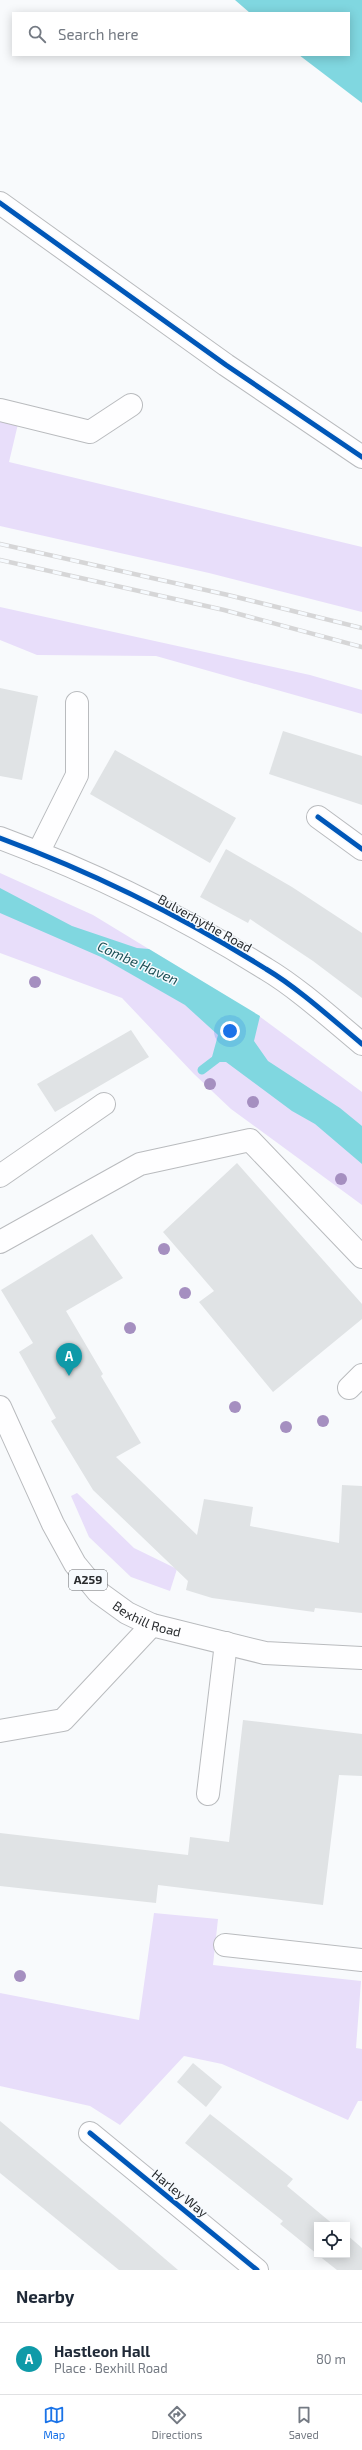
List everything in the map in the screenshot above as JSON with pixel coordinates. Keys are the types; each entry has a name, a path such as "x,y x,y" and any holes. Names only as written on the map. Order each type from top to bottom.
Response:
{"main road":[{"path":"0,203 226,365 362,457"},
{"path":"0,410 90,432 132,405"},
{"path":"38,852 77,775 77,703"},
{"path":"318,817 362,849"},
{"name":"Bulverhythe Road","path":"0,838 38,852 156,907 268,970 362,1044"},
{"path":"0,1176 104,1104"},
{"path":"0,1242 140,1164 250,1140 362,1256"},
{"name":"Bexhill Road","path":"0,1406 53,1524 75,1564 98,1592 127,1613 152,1625 265,1652 362,1658"},
{"path":"0,1731 63,1720 152,1625"},
{"path":"208,1794 226,1643"},
{"path":"225,1945 362,1960"},
{"name":"Harley Way","path":"90,2132 257,2270"}],"shaded area":[{"path":"0,419 18,424 9,462 362,547 362,612 209,573 0,526"},
{"path":"0,607 310,675 362,690 362,714 156,656 37,655 0,640"},
{"path":"0,873 93,915 259,1016 362,1092 362,1205 231,1109 194,1074 122,998 0,953"},
{"path":"77,1493 134,1548 177,1569 170,1591 131,1577 89,1537 71,1496"},
{"path":"154,1913 218,1919 213,1965 361,1981 356,2048 362,2049 362,2101 358,2101 348,2120 222,2064 184,2056 120,2125 90,2106 0,2086 0,1993 139,2020"}],"water":[{"path":"235,0 362,0 362,103 300,56 350,56 350,12 249,12"},
{"name":"Combe Haven","path":"0,888 72,926 137,948 149,949 260,1016 254,1041 268,1061 340,1108 362,1126 362,1164 315,1124 292,1111 226,1062 213,1062 212,1057 218,1035 185,1005 101,957 0,913"}],"building":[{"path":"0,688 38,696 22,780 0,776"},
{"path":"283,731 362,756 362,805 269,774"},
{"path":"115,750 236,818 210,863 90,794"},
{"path":"226,849 292,887 362,933 362,998 313,961 250,919 248,923 200,897"},
{"path":"131,1030 149,1057 55,1112 37,1084"},
{"path":"237,1163 362,1304 362,1319 273,1392 199,1302 214,1291 163,1232"},
{"path":"92,1234 123,1278 66,1311 103,1374 101,1376 141,1443 116,1457 197,1535 204,1499 253,1507 250,1526 339,1543 342,1485 362,1486 362,1613 315,1608 314,1612 212,1598 186,1590 188,1581 93,1490 51,1421 56,1418 19,1352 33,1343 1,1290"},
{"path":"243,1720 362,1734 362,1776 339,1775 323,1905 158,1885 156,1903 0,1886 0,1833 188,1855 190,1837 229,1842"},
{"path":"193,2063 222,2087 206,2107 177,2082"},
{"path":"210,2114 293,2179 287,2186 330,2222 314,2222 314,2252 280,2224 283,2221 185,2143"},
{"path":"0,2121 178,2270 119,2270 0,2173"},
{"path":"350,2238 362,2248 362,2270 337,2270 322,2258 350,2258"}],"waterway":[{"path":"202,1070 223,1054"}],"railway":[{"path":"0,544 228,595 362,628"},
{"path":"0,560 224,610 362,647"}],"cycle path":[{"path":"0,203 226,365 362,457"},
{"path":"318,817 362,849"},
{"path":"0,838 103,881 202,931 290,985 362,1044"},
{"path":"90,2133 257,2270"}],"place":[{"name":"Hastleon Hall","path":"69,1376"}]}
